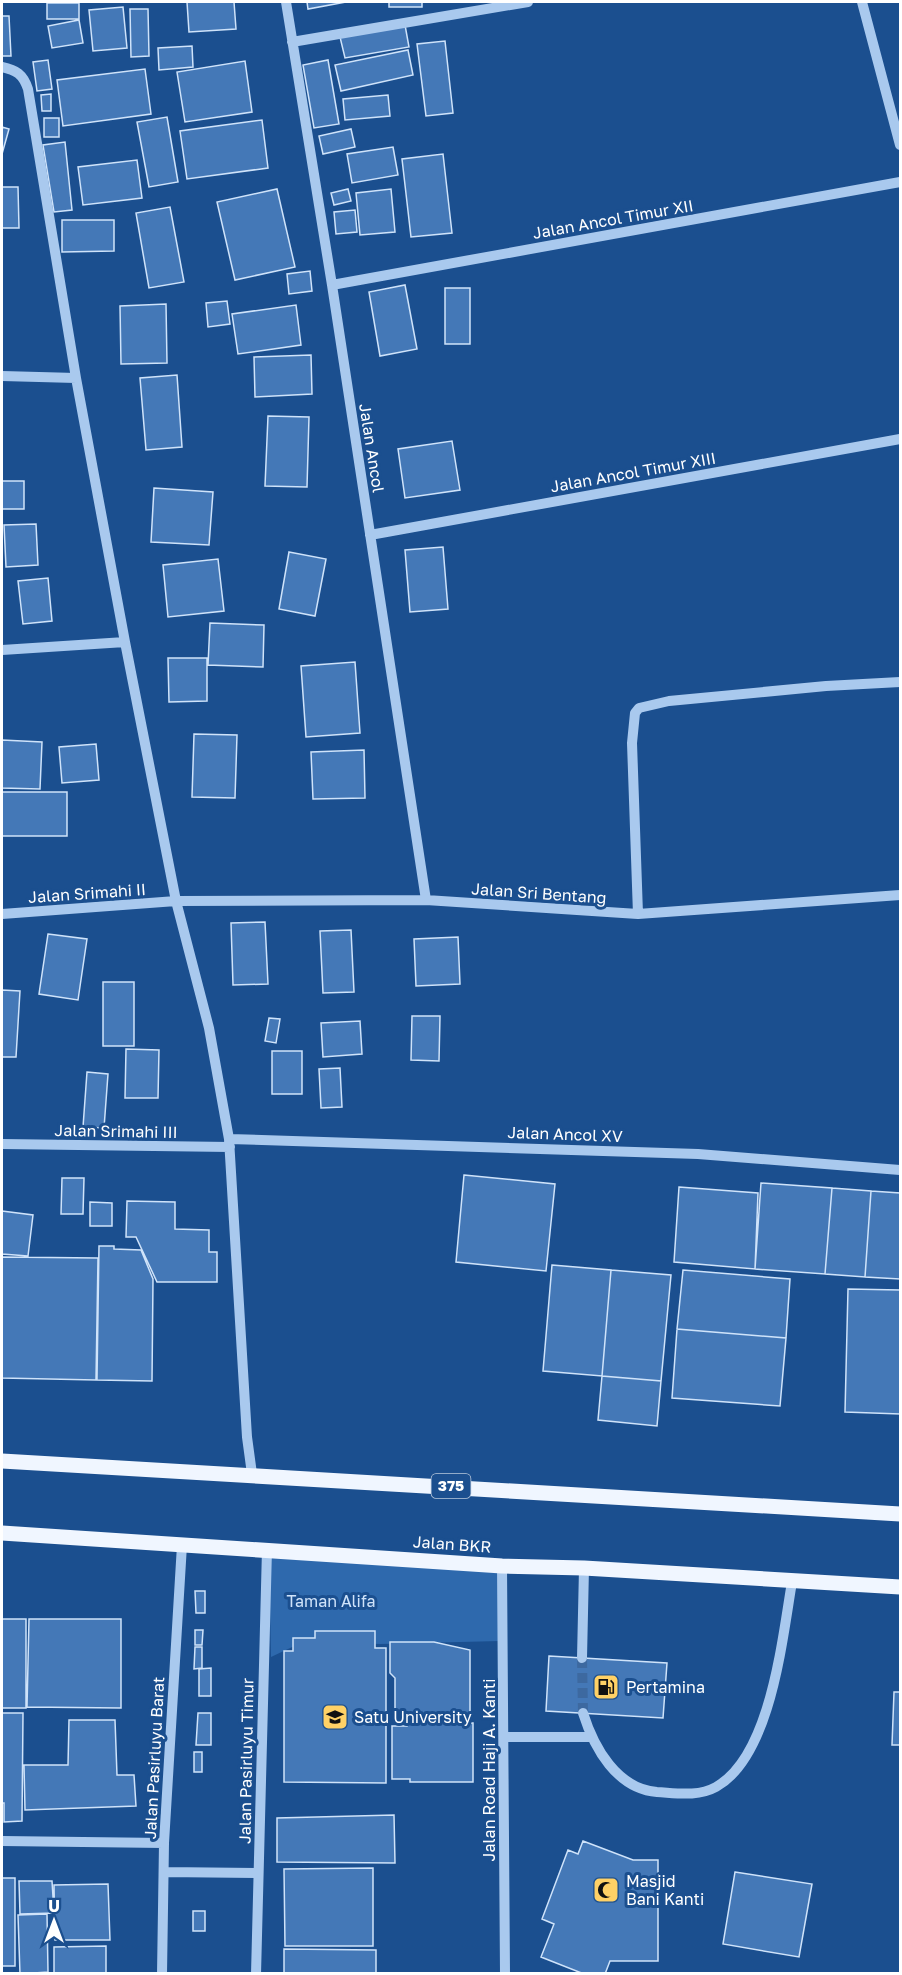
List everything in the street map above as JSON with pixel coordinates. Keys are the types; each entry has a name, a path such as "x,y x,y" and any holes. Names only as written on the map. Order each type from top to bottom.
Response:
{"main road":[{"name":"375","path":"2,1461 900,1514"},
{"name":"Jalan BKR","path":"2,1533 502,1566 584,1568 900,1587"}],"street":[{"name":"Jalan Ancol","path":"286,2 332,285 426,900"},
{"path":"292,42 528,2"},
{"path":"862,2 900,145"},
{"path":"2,67 16,70 28,89 76,378 125,642 176,901 210,1028 229,1143 247,1437 252,1474"},
{"name":"Jalan Ancol Timur XII","path":"332,285 900,182"},
{"path":"2,376 76,378"},
{"name":"Jalan Ancol Timur XIII","path":"370,535 900,439"},
{"path":"2,650 125,642"},
{"path":"638,914 632,743 635,713 639,708 669,701 826,686 900,682"},
{"name":"Jalan Sri Bentang","path":"176,901 426,900 638,914 900,895"},
{"name":"Jalan Srimahi II","path":"2,914 176,901"},
{"name":"Jalan Srimahi III","path":"2,1144 229,1143"},
{"name":"Jalan Ancol XV","path":"229,1143 698,1154 900,1170"},
{"name":"Jalan Pasirluyu Barat","path":"162,1974 164,1843 182,1545"},
{"name":"Jalan Pasirluyu Timur","path":"256,1974 267,1550"},
{"name":"Jalan Road Haji A. Kanti","path":"502,1566 505,1974"},
{"path":"582,1658 584,1568"},
{"path":"583,1713 590,1737 625,1782 652,1791 692,1794 714,1788 735,1773 757,1740 770,1698 792,1582"},
{"path":"504,1737 590,1737"},
{"path":"2,1841 164,1843"},
{"path":"164,1872 258,1873"}],"green space":[{"name":"Taman Alifa","path":"269,1558 497,1569 500,1641 380,1644 305,1641 271,1657"}],"building":[{"path":"187,2 234,2 236,29 189,32"},
{"path":"307,2 346,2 308,9"},
{"path":"389,2 422,2 422,7 389,7"},
{"path":"47,3 79,3 79,19 47,19"},
{"path":"123,7 127,48 93,51 89,10"},
{"path":"130,9 148,9 149,56 131,57"},
{"path":"2,16 9,16 11,56 2,56"},
{"path":"79,20 83,43 52,48 48,26"},
{"path":"405,25 409,47 345,58 340,37"},
{"path":"445,41 453,113 426,116 417,44"},
{"path":"192,46 193,67 159,70 158,48"},
{"path":"408,50 413,75 341,91 335,65"},
{"path":"48,60 52,89 37,91 33,62"},
{"path":"328,60 339,124 314,128 303,65"},
{"path":"245,61 252,112 185,122 177,72"},
{"path":"145,69 151,114 63,126 57,80"},
{"path":"51,94 51,111 42,111 41,95"},
{"path":"388,95 390,116 345,120 343,99"},
{"path":"167,117 178,182 149,187 137,122"},
{"path":"44,118 59,118 59,137 44,137"},
{"path":"262,120 268,168 187,179 180,131"},
{"path":"2,127 9,129 2,154"},
{"path":"351,129 355,147 323,154 319,136"},
{"path":"65,142 72,210 54,212 43,145"},
{"path":"393,147 398,175 352,183 347,154"},
{"path":"443,154 452,233 411,237 402,159"},
{"path":"137,160 142,198 83,205 78,167"},
{"path":"2,187 18,187 19,228 2,228"},
{"path":"277,189 295,267 235,280 217,202"},
{"path":"348,189 351,201 334,205 331,193"},
{"path":"391,189 395,232 360,235 356,193"},
{"path":"170,207 184,282 149,288 136,213"},
{"path":"355,210 357,232 336,234 334,212"},
{"path":"62,220 114,220 114,251 62,252"},
{"path":"310,271 312,291 289,294 287,274"},
{"path":"405,285 417,349 380,356 369,292"},
{"path":"445,288 470,288 470,344 445,344"},
{"path":"227,301 230,324 208,327 206,303"},
{"path":"166,304 167,363 121,364 120,306"},
{"path":"296,305 301,345 238,354 232,314"},
{"path":"311,355 312,394 255,397 254,357"},
{"path":"177,375 182,447 146,450 140,378"},
{"path":"268,416 309,417 307,487 265,486"},
{"path":"452,441 460,490 405,498 398,449"},
{"path":"2,481 24,481 24,509 2,509"},
{"path":"154,488 213,492 209,545 151,542"},
{"path":"36,524 38,565 6,567 4,525"},
{"path":"443,547 448,609 410,612 405,550"},
{"path":"289,552 326,559 315,616 279,609"},
{"path":"218,559 224,611 168,617 163,565"},
{"path":"48,578 52,621 23,624 18,581"},
{"path":"210,623 264,625 263,667 208,665"},
{"path":"168,658 207,658 207,701 169,702"},
{"path":"355,662 360,733 306,737 301,666"},
{"path":"194,734 237,735 235,798 192,797"},
{"path":"2,740 42,742 40,789 2,788"},
{"path":"96,744 99,780 62,783 59,747"},
{"path":"364,750 365,798 313,799 311,752"},
{"path":"2,792 67,792 67,836 2,836"},
{"path":"265,922 268,984 233,985 231,923"},
{"path":"351,930 354,992 323,993 320,931"},
{"path":"48,934 87,939 78,1000 39,994"},
{"path":"458,937 460,984 416,986 414,939"},
{"path":"103,982 134,982 134,1046 103,1046"},
{"path":"2,990 20,991 16,1057 2,1057"},
{"path":"412,1016 440,1016 439,1061 411,1060"},
{"path":"269,1018 280,1019 276,1043 265,1041"},
{"path":"360,1021 362,1054 323,1057 321,1023"},
{"path":"126,1049 159,1050 158,1098 125,1098"},
{"path":"272,1051 302,1051 302,1094 272,1094"},
{"path":"340,1068 342,1107 321,1108 319,1069"},
{"path":"87,1072 108,1074 104,1128 83,1127"},
{"path":"464,1175 555,1184 546,1271 456,1262"},
{"path":"62,1178 84,1178 83,1214 61,1214"},
{"path":"761,1183 832,1188 825,1274 755,1269"},
{"path":"679,1187 758,1193 755,1269 674,1262"},
{"path":"832,1188 871,1191 865,1277 825,1274"},
{"path":"871,1191 900,1193 900,1279 865,1277"},
{"path":"127,1201 175,1202 175,1229 209,1230 209,1252 217,1252 217,1282 157,1282 136,1237 126,1237"},
{"path":"90,1202 112,1203 112,1226 90,1226"},
{"path":"2,1211 33,1215 28,1256 2,1254"},
{"path":"99,1246 141,1250 153,1279 152,1381 97,1380"},
{"path":"2,1257 98,1258 96,1380 2,1378"},
{"path":"552,1265 611,1270 602,1376 543,1371"},
{"path":"611,1270 671,1275 661,1381 602,1376"},
{"path":"683,1270 790,1279 786,1338 677,1329"},
{"path":"848,1289 900,1290 900,1414 845,1412"},
{"path":"677,1329 786,1338 780,1406 672,1398"},
{"path":"602,1376 661,1381 657,1426 598,1420"},
{"path":"195,1591 205,1591 205,1613 196,1613"},
{"path":"2,1619 26,1619 26,1708 2,1708"},
{"path":"29,1619 121,1619 121,1708 27,1707"},
{"path":"195,1630 203,1630 202,1645 195,1645"},
{"name":"Satu University","path":"315,1631 375,1631 375,1648 386,1648 386,1783 284,1782 284,1651 293,1651 293,1638 315,1638"},
{"path":"390,1642 434,1642 470,1650 470,1722 395,1722 395,1678 390,1673"},
{"path":"195,1647 202,1647 202,1668 194,1669"},
{"name":"Pertamina","path":"549,1656 667,1663 663,1718 546,1711"},
{"path":"211,1668 211,1696 199,1696 199,1669"},
{"path":"894,1692 900,1692 900,1745 892,1745"},
{"path":"2,1713 23,1713 22,1821 4,1822"},
{"path":"198,1713 211,1713 211,1745 196,1745"},
{"path":"69,1720 115,1720 117,1775 134,1775 136,1806 25,1810 24,1765 68,1765"},
{"path":"407,1723 473,1723 473,1782 410,1782 410,1779 392,1779 392,1726 407,1726"},
{"path":"194,1752 202,1752 202,1772 194,1772"},
{"path":"394,1815 395,1863 277,1862 277,1818"},
{"name":"Masjid Bani Kanti","path":"583,1841 633,1860 658,1860 658,1961 610,1961 605,1974 584,1974 541,1957 554,1924 542,1919 568,1850 578,1854"},
{"path":"373,1868 373,1946 285,1946 284,1869"},
{"path":"735,1872 812,1884 799,1957 723,1944"},
{"path":"2,1878 15,1878 15,1966 2,1966"},
{"path":"19,1881 52,1881 54,1913 20,1914"},
{"path":"108,1884 110,1940 55,1940 54,1885"},
{"path":"193,1911 205,1911 205,1931 193,1931"},
{"path":"47,1914 48,1972 20,1974 18,1915"},
{"path":"106,1946 106,1974 54,1974 54,1947"},
{"path":"284,1949 376,1950 376,1974 284,1974"}],"tunnel":[{"path":"582,1658 583,1713"}],"place":[{"name":"Pertamina","path":"606,1687"},
{"name":"Satu University","path":"335,1717"},
{"name":"Masjid Bani Kanti","path":"606,1890"}]}
